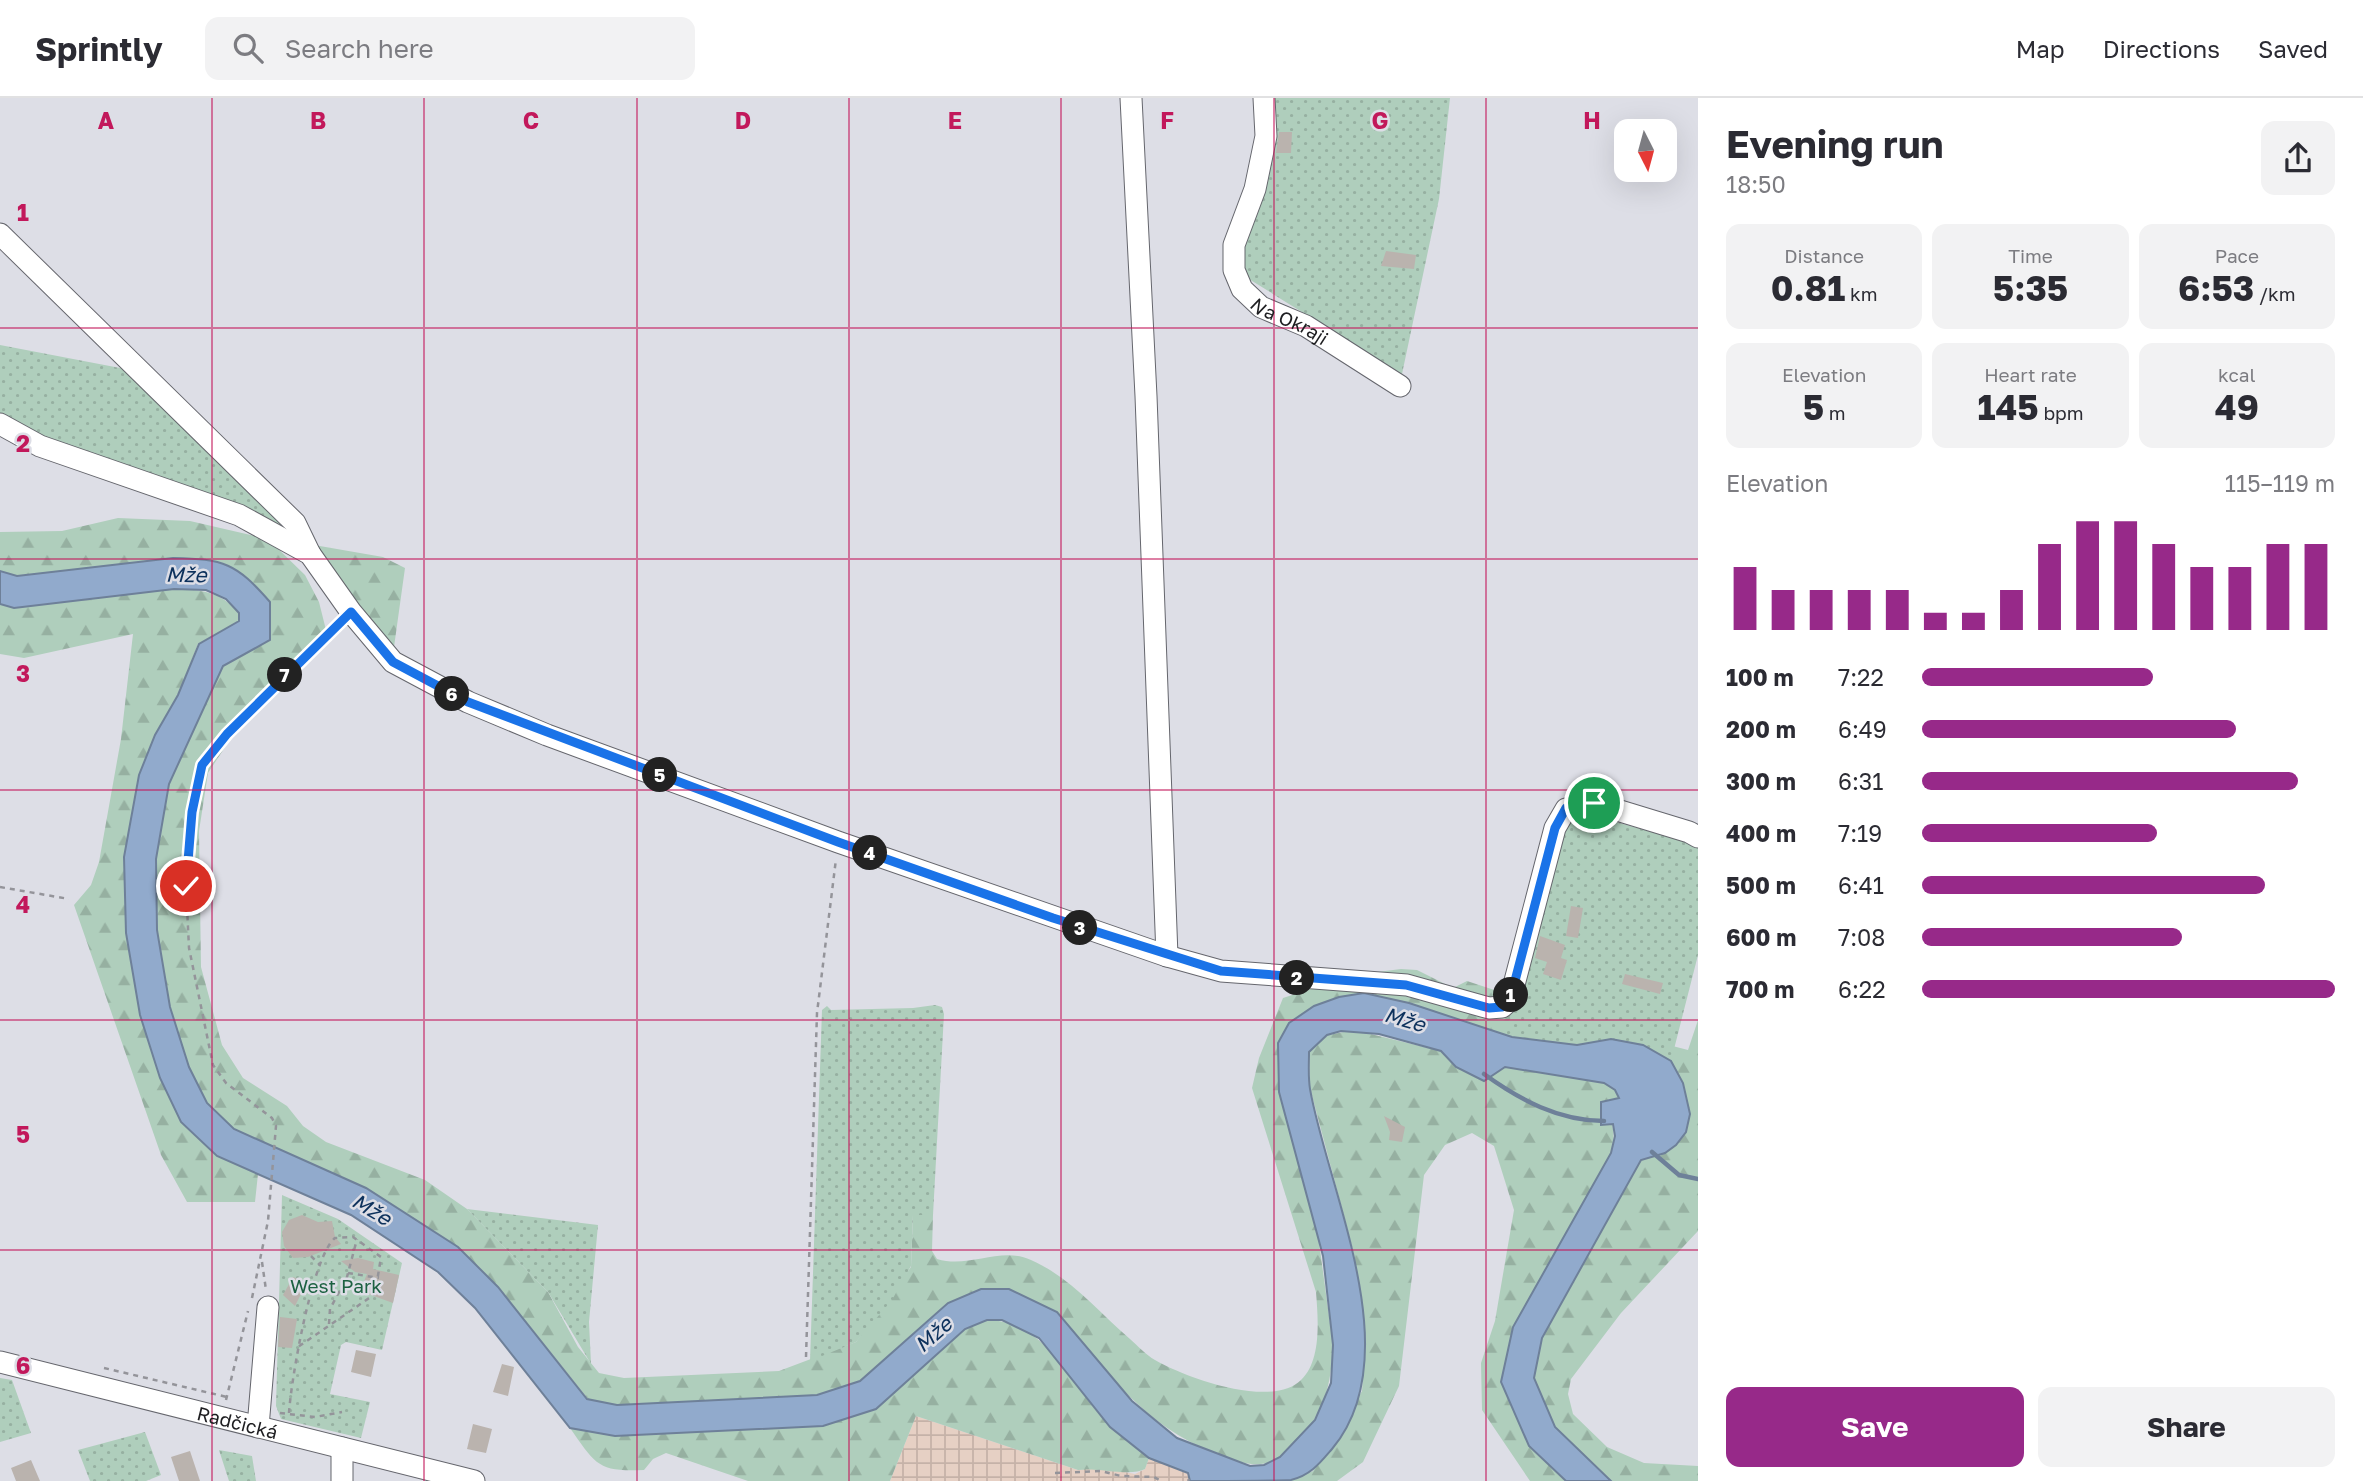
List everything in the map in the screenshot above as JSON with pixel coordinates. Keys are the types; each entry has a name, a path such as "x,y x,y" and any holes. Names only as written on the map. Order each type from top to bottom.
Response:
{"street":[{"path":"1131,98 1146,396 1167,956"},
{"name":"Na Okraji","path":"1264,98 1266,135 1255,190 1234,245 1234,270 1242,289 1261,307 1306,326 1400,386"},
{"path":"0,234 295,523 310,554 351,612 393,662 468,702 838,842 1167,956 1221,971 1406,985 1489,1008 1502,1007 1510,1000 1555,828 1566,808 1594,803 1698,837"},
{"path":"0,425 40,446 239,515 310,554"},
{"path":"258,1427 268,1307"},
{"name":"Radčická","path":"0,1362 342,1448 433,1477 465,1480"},
{"path":"342,1448 342,1481"}],"path":[{"path":"270,1205 276,1126 272,1118 226,1083 209,1053 187,924 186,886 192,812 202,765 209,755 275,684 351,612"},
{"path":"806,1357 817,1013 838,842"},
{"path":"0,887 69,899"},
{"path":"289,1413 298,1347 323,1252 335,1238 348,1235 357,1239 381,1257 375,1294 298,1347"},
{"path":"329,1324 330,1309 348,1273 357,1239"},
{"path":"311,1256 320,1265"},
{"path":"262,1258 268,1307"},
{"path":"348,1273 379,1278"},
{"path":"93,1366 227,1397"},
{"path":"279,1413 315,1417 342,1412"},
{"path":"1055,1472 1101,1471 1121,1476 1154,1477 1161,1481"}],"shaded area":[{"path":"916,1416 1078,1470 1099,1467 1135,1474 1145,1469 1149,1458 1188,1473 1194,1481 890,1481"}],"green space":[{"path":"1274,98 1450,98 1439,199 1402,374 1244,276 1240,259"},
{"path":"0,345 141,372 310,554 0,424"},
{"path":"118,518 190,521 268,539 305,575 319,602 329,642 239,726 208,773 199,831 201,967 222,1045 243,1078 287,1106 303,1126 326,1142 425,1180 467,1209 548,1292 578,1347 599,1373 624,1378 779,1371 856,1342 911,1267 913,1215 933,1215 932,1251 937,1259 961,1261 1008,1255 1031,1260 1046,1267 1072,1286 1145,1353 1169,1367 1229,1388 1270,1392 1288,1388 1308,1372 1316,1350 1316,1292 1252,1088 1259,1058 1283,998 1354,975 1401,969 1417,970 1453,988 1467,981 1634,1036 1688,1050 1698,1020 1698,1231 1621,1313 1571,1379 1568,1394 1573,1414 1607,1447 1644,1463 1698,1466 1698,1481 1611,1481 1555,1427 1534,1378 1542,1338 1641,1160 1665,1153 1643,1045 1611,1039 1577,1045 1512,1037 1409,1003 1364,993 1289,1023 1333,1345 1328,1386 1320,1409 1307,1431 1280,1458 1263,1464 1246,1463 1197,1445 1172,1431 1130,1397 1057,1312 948,1303 860,1381 817,1395 617,1405 588,1399 498,1287 366,1188 234,1129 207,1103 189,1067 170,1007 157,930 156,859 169,784 223,666 270,640 270,601 173,558 16,576 0,571 0,532 62,531"},
{"path":"314,545 383,557 405,568 394,647 377,638"},
{"path":"174,589 202,591 217,596 239,613 239,621 198,644 178,695 155,735 139,775 124,857 126,933 140,1015 217,1156 258,1174 255,1202 187,1202 161,1155 74,905 91,885 99,862 121,739 133,634 24,658 0,654 0,604 14,608"},
{"path":"1573,810 1698,845 1698,955 1671,1061 1643,1045 1611,1039 1577,1045 1505,1034 1548,881"},
{"path":"935,1005 942,1007 944,1014 933,1215 913,1215 911,1266 892,1300 856,1342 810,1361 822,1010 827,1006 831,1010"},
{"path":"1354,1030 1441,1051 1456,1067 1483,1081 1505,1067 1604,1083 1615,1090 1619,1098 1602,1102 1612,1126 1614,1138 1611,1153 1513,1327 1529,1446 1566,1481 1530,1481 1482,1410 1481,1363 1495,1321 1514,1210 1494,1146 1472,1133 1445,1145 1424,1175 1399,1386 1363,1462 1337,1481 1290,1481 1313,1471 1362,1391 1365,1344 1353,1250 1310,1088 1309,1051 1328,1035"},
{"name":"West Park","path":"282,1195 338,1219 402,1263 382,1350 346,1342 341,1345 330,1394 370,1402 361,1438 281,1419 276,1406"},
{"path":"467,1209 598,1225 589,1322 591,1364 548,1292"},
{"path":"988,1320 1009,1323 1028,1332 1044,1345 1097,1412 1149,1458 1145,1469 1131,1472 1078,1470 916,1416 890,1481 748,1481 666,1453 653,1459 644,1470 607,1467 593,1458 570,1428 615,1436 823,1426 876,1409 965,1329"},
{"path":"0,1378 12,1380 31,1433 0,1442"},
{"path":"145,1432 161,1475 146,1481 90,1481 78,1450"},
{"path":"219,1450 252,1456 256,1481 229,1481"}],"water":[{"name":"Mže","path":"173,558 205,560 228,566 248,579 270,602 270,640 223,666 169,784 156,859 157,930 170,1007 189,1067 207,1103 234,1129 366,1188 458,1247 498,1287 587,1399 617,1405 817,1395 860,1381 948,1303 981,1289 1009,1289 1057,1312 1132,1401 1177,1438 1250,1466 1264,1465 1280,1457 1315,1420 1331,1383 1333,1345 1323,1256 1279,1092 1278,1043 1289,1023 1314,1006 1339,997 1364,993 1409,1003 1512,1037 1577,1045 1611,1039 1643,1045 1671,1061 1683,1083 1690,1114 1686,1132 1676,1145 1665,1153 1641,1160 1542,1338 1534,1378 1555,1427 1611,1481 1566,1481 1529,1446 1501,1382 1513,1327 1611,1153 1615,1136 1613,1124 1601,1125 1601,1102 1619,1098 1615,1090 1604,1083 1505,1067 1484,1081 1456,1067 1441,1051 1379,1034 1341,1031 1327,1035 1309,1052 1309,1080 1319,1130 1357,1272 1364,1321 1364,1368 1354,1411 1332,1449 1304,1475 1291,1480 1190,1481 1188,1473 1149,1458 1110,1427 1039,1338 1002,1320 987,1320 965,1329 876,1409 823,1426 615,1436 570,1428 475,1308 438,1272 351,1215 217,1156 181,1122 160,1078 140,1015 126,933 124,857 139,775 155,735 178,695 199,644 239,621 239,613 226,599 206,590 174,589 14,608 0,604 0,571 17,576"}],"building":[{"path":"1279,132 1292,132 1291,153 1276,153"},
{"path":"1386,251 1416,255 1414,269 1381,266"},
{"path":"1571,906 1583,908 1578,938 1566,936"},
{"path":"1540,936 1565,945 1561,958 1567,960 1561,980 1543,974 1547,962 1535,958"},
{"path":"1625,974 1663,983 1660,994 1622,984"},
{"path":"1384,1116 1405,1127 1402,1142 1389,1140 1390,1132"},
{"path":"302,1215 318,1222 332,1221 335,1237 341,1244 308,1257 293,1258 284,1246 282,1232 289,1220"},
{"path":"358,1258 374,1262 373,1269 399,1275 393,1303 360,1291 367,1274 355,1272 341,1261"},
{"path":"293,1277 307,1282 295,1306 283,1295"},
{"path":"280,1317 297,1319 292,1348 278,1347"},
{"path":"356,1350 376,1354 371,1377 351,1372"},
{"path":"502,1364 514,1367 508,1396 493,1392"},
{"path":"473,1424 492,1429 486,1453 467,1449"},
{"path":"190,1451 200,1481 179,1481 171,1457"},
{"path":"31,1460 40,1481 16,1481 11,1468"}],"waterway":[{"path":"1484,1074 1526,1100 1556,1113 1604,1121"},
{"path":"1652,1152 1679,1175 1698,1179"}],"route":[{"path":"186,886 192,812 202,765 227,734 275,684 351,612 393,662 468,702 547,735 1053,918 1221,971 1323,981 1406,985 1489,1008 1502,1007 1510,1000 1555,828 1566,808 1594,803"}]}
